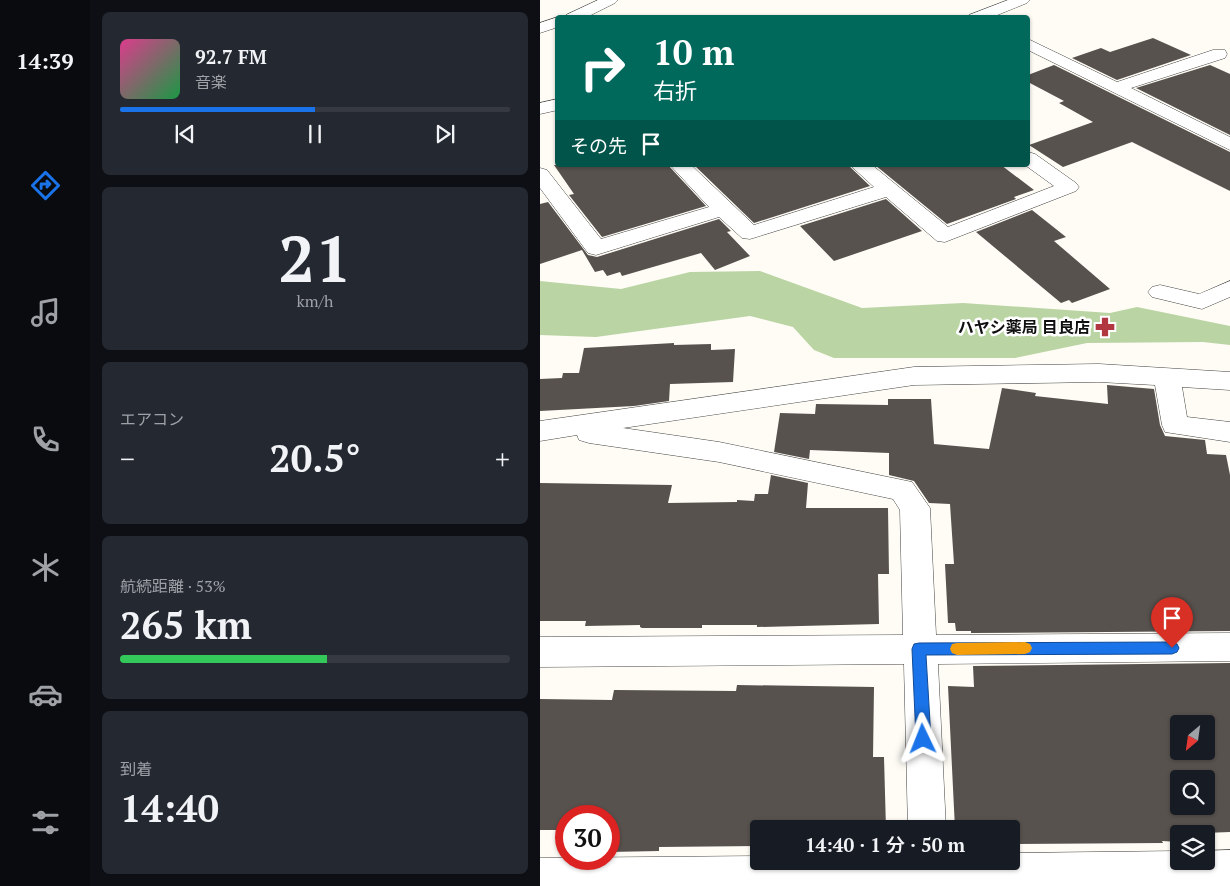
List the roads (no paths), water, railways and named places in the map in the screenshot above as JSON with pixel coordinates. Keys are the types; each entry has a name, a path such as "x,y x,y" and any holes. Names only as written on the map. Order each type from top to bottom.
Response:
{"street":[{"path":"578,15 610,0"},
{"path":"982,15 1022,0"},
{"path":"540,28 555,23"},
{"path":"1030,45 1230,144"},
{"path":"1115,88 1219,54"},
{"path":"540,109 555,105"},
{"path":"862,167 945,236 1069,187 1030,159"},
{"path":"682,167 750,233 889,190"},
{"path":"540,174 596,248 723,208"},
{"path":"1160,292 1202,302 1230,288"},
{"path":"550,430 914,376 1100,373 1230,381"},
{"path":"1167,377 1175,425 1230,432"},
{"path":"550,430 719,452 902,490 915,508 927,820"},
{"path":"540,652 1230,648"},
{"path":"540,878 1230,870"}],"place":[{"name":"ハヤシ薬局 目良店","path":"1105,327"}]}
